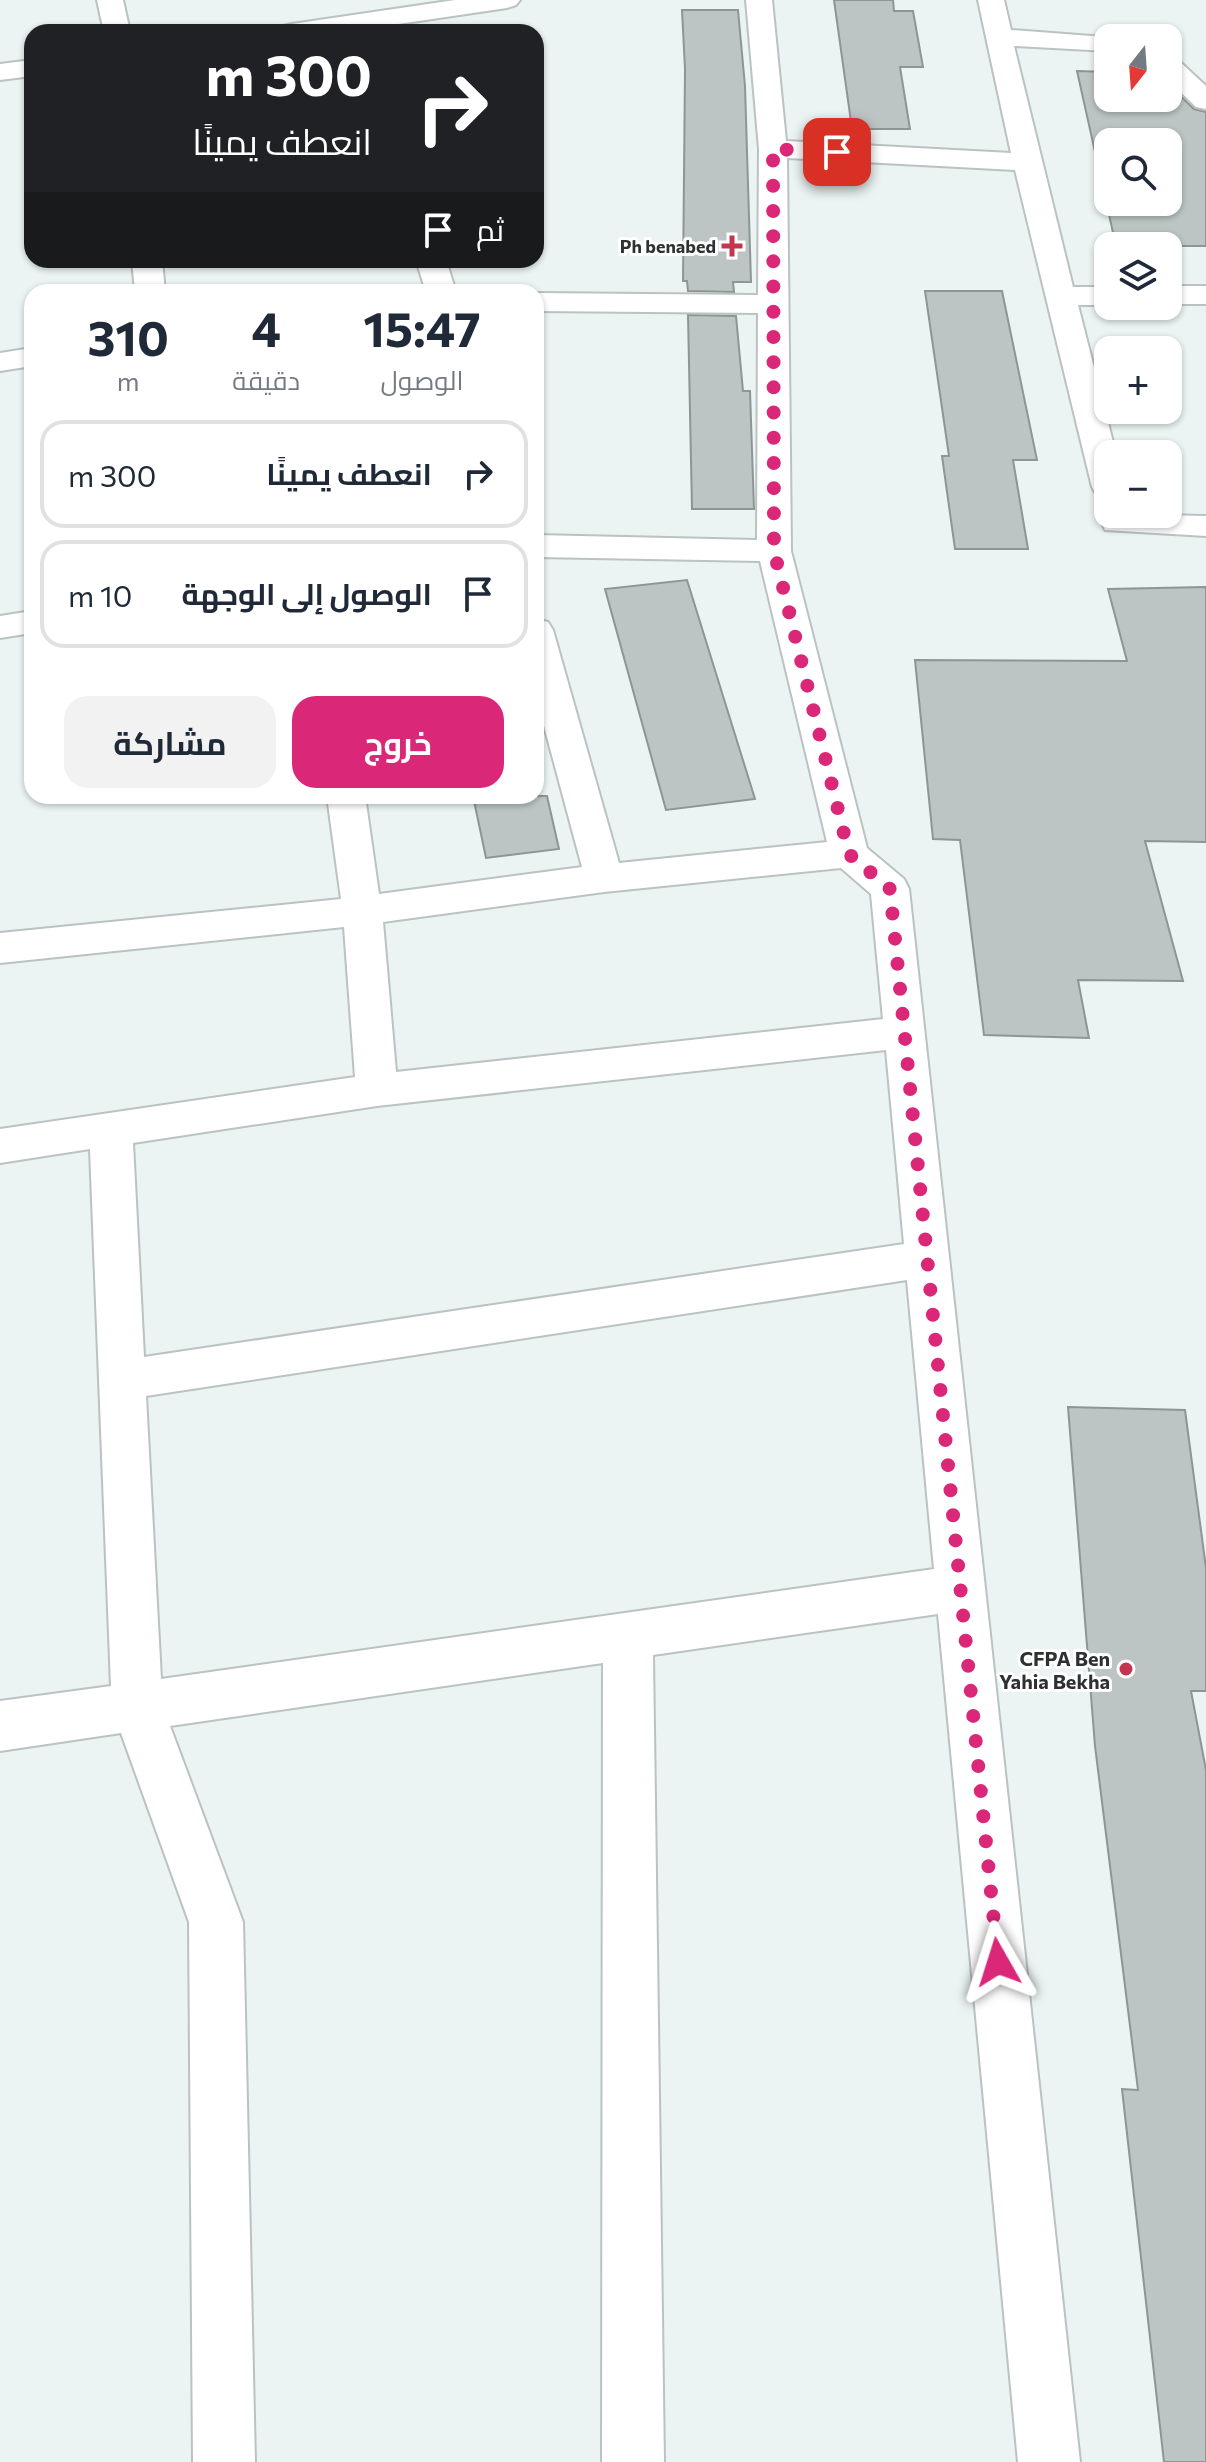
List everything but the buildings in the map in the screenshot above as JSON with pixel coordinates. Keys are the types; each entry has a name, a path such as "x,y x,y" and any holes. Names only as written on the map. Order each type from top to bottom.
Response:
{"street":[{"path":"110,0 115,24"},
{"path":"376,24 507,0"},
{"path":"759,0 773,149 774,551 849,854 890,889 1049,2462"},
{"path":"991,0 1027,162 1096,440"},
{"path":"999,37 1094,42"},
{"path":"0,72 24,69"},
{"path":"1182,78 1206,101"},
{"path":"773,149 1027,162"},
{"path":"1182,295 1206,295"},
{"path":"1060,296 1094,296"},
{"path":"544,302 774,304"},
{"path":"0,362 24,358"},
{"path":"1182,525 1206,526"},
{"path":"544,546 774,551"},
{"path":"0,627 24,623"},
{"path":"544,659 604,878"},
{"path":"347,804 362,911 377,1090"},
{"path":"0,948 362,911 604,878 849,854"},
{"path":"0,1146 111,1132 377,1090 905,1032"},
{"path":"111,1132 137,1707 216,1922 224,2462"},
{"path":"122,1380 927,1259"},
{"path":"0,1726 961,1588"},
{"path":"628,1636 633,2462"}],"place":[{"name":"Ph benabed","path":"732,246"},
{"name":"CFPA Ben Yahia Bekha","path":"1126,1669"}],"route":[{"path":"837,152 773,149 774,551 849,854 890,889 998,1962"}]}
